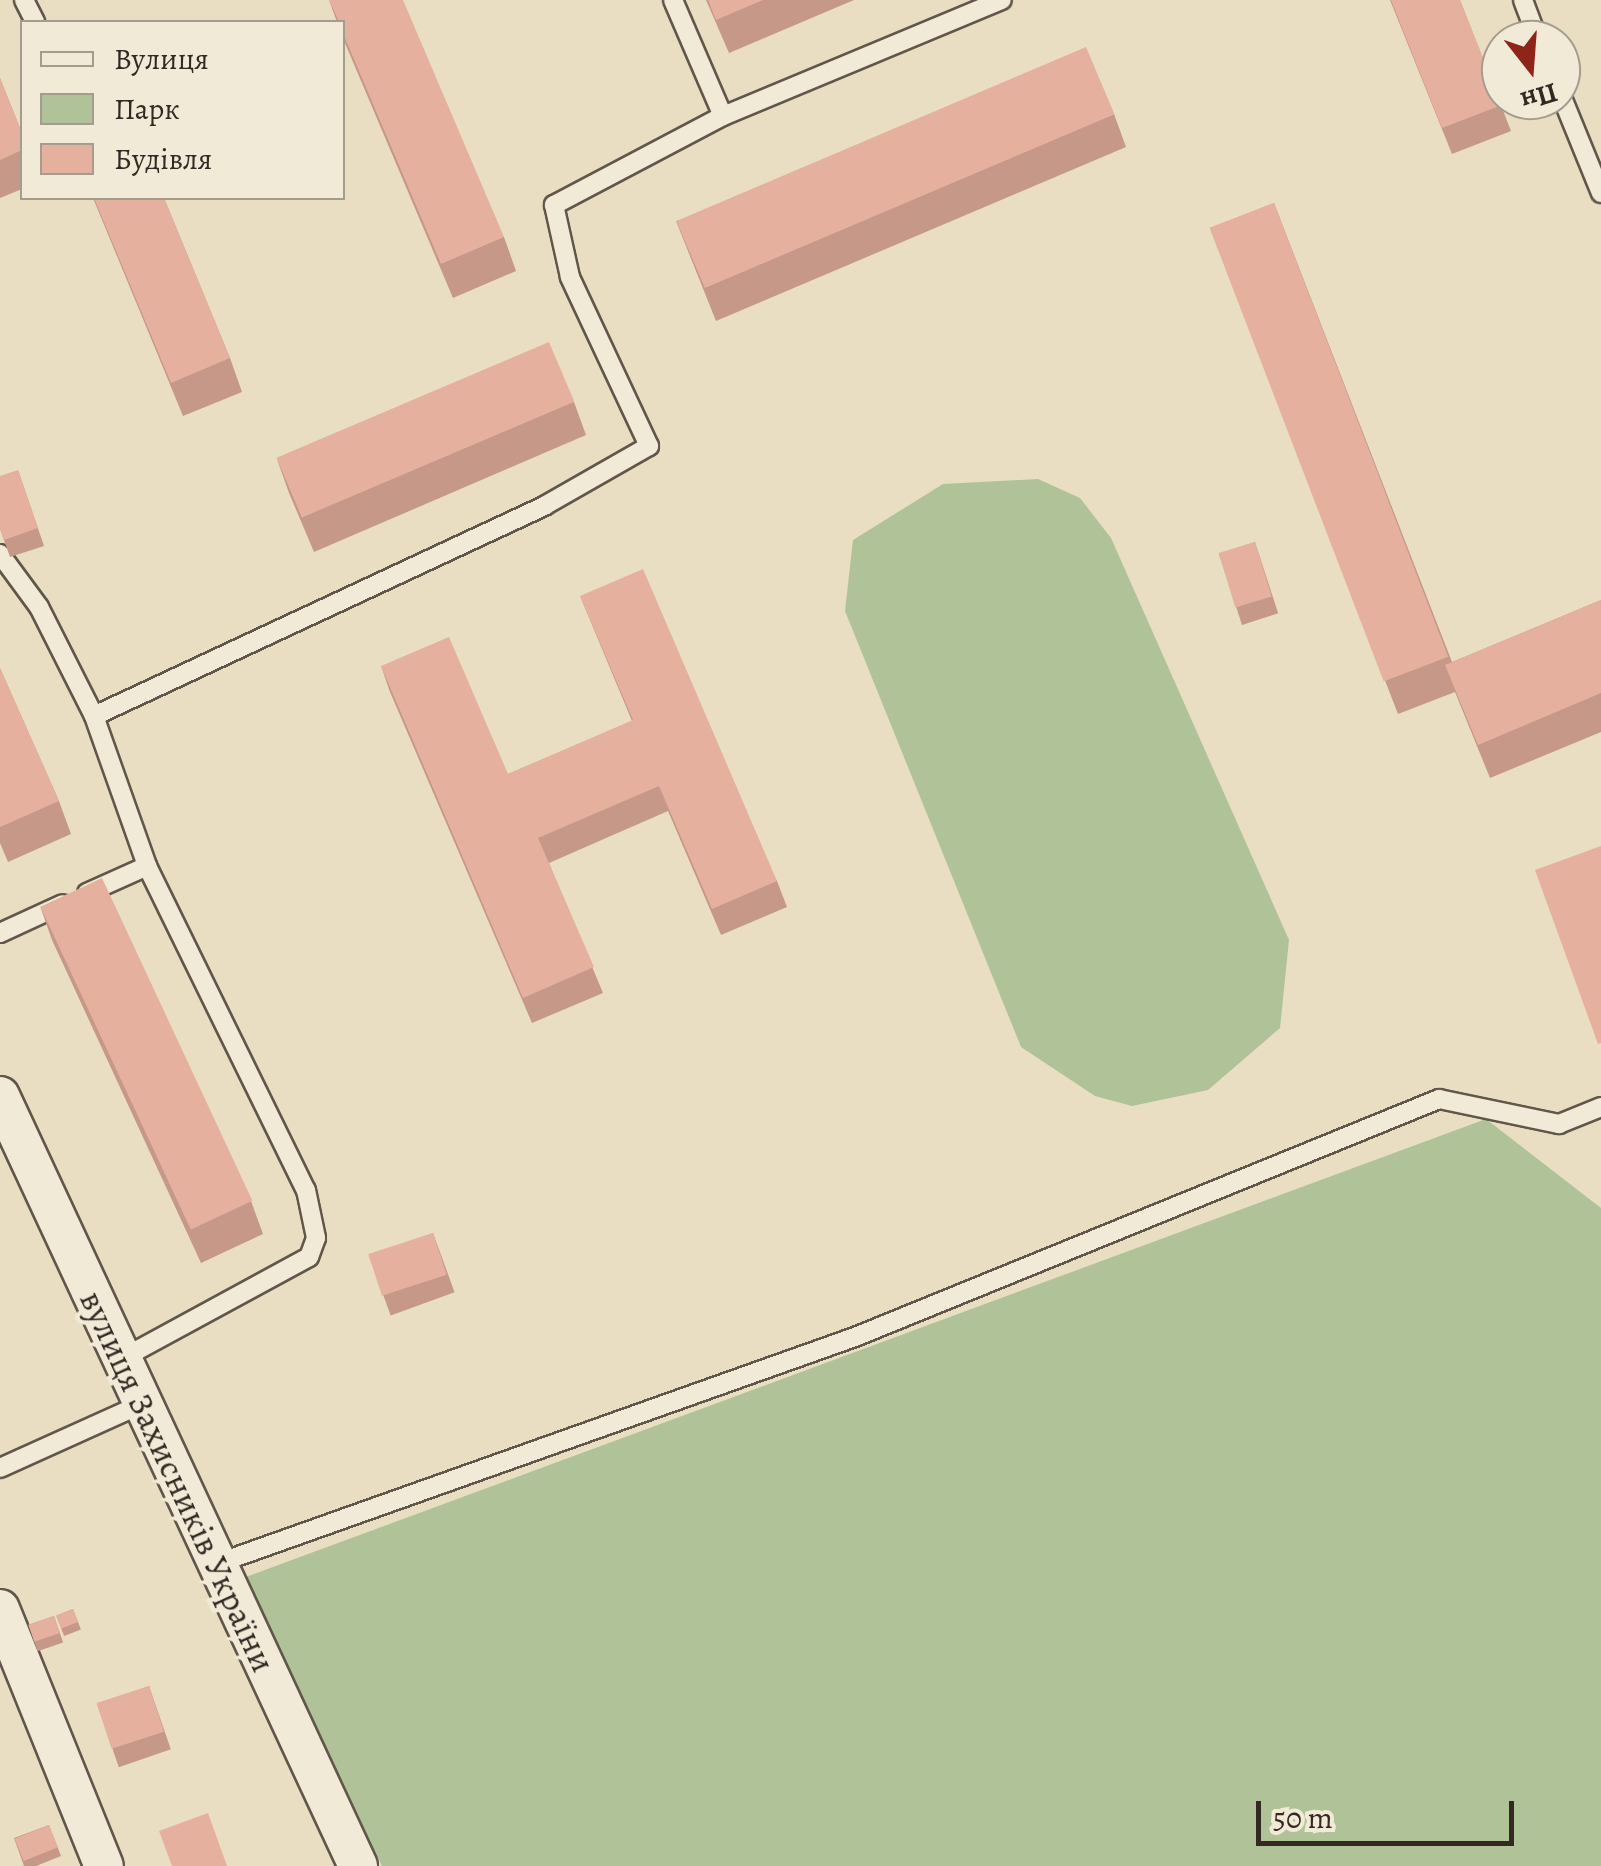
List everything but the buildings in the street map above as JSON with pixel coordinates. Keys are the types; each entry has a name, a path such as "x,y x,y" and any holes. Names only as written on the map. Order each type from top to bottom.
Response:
{"street":[{"name":"вулиця Захисників України","path":"1,1101 358,1866"},
{"path":"0,1609 104,1866"}],"lane":[{"path":"674,0 723,116"},
{"path":"94,716 544,506 650,446 570,277 554,204 723,116 1002,0"},
{"path":"1571,120 1601,193"},
{"path":"0,554 39,607 94,716 147,866 306,1190 316,1238 309,1257 122,1359"},
{"path":"0,933 147,866"},
{"path":"216,1564 855,1337 1439,1099 1559,1124 1601,1107"},
{"path":"0,1468 142,1404"}],"green space":[{"path":"1038,479 1080,498 1111,538 1289,940 1280,1028 1208,1090 1132,1106 1095,1096 1021,1047 845,611 853,540 943,484"},
{"path":"1486,1119 1601,1208 1601,1866 382,1866 246,1577"}]}
